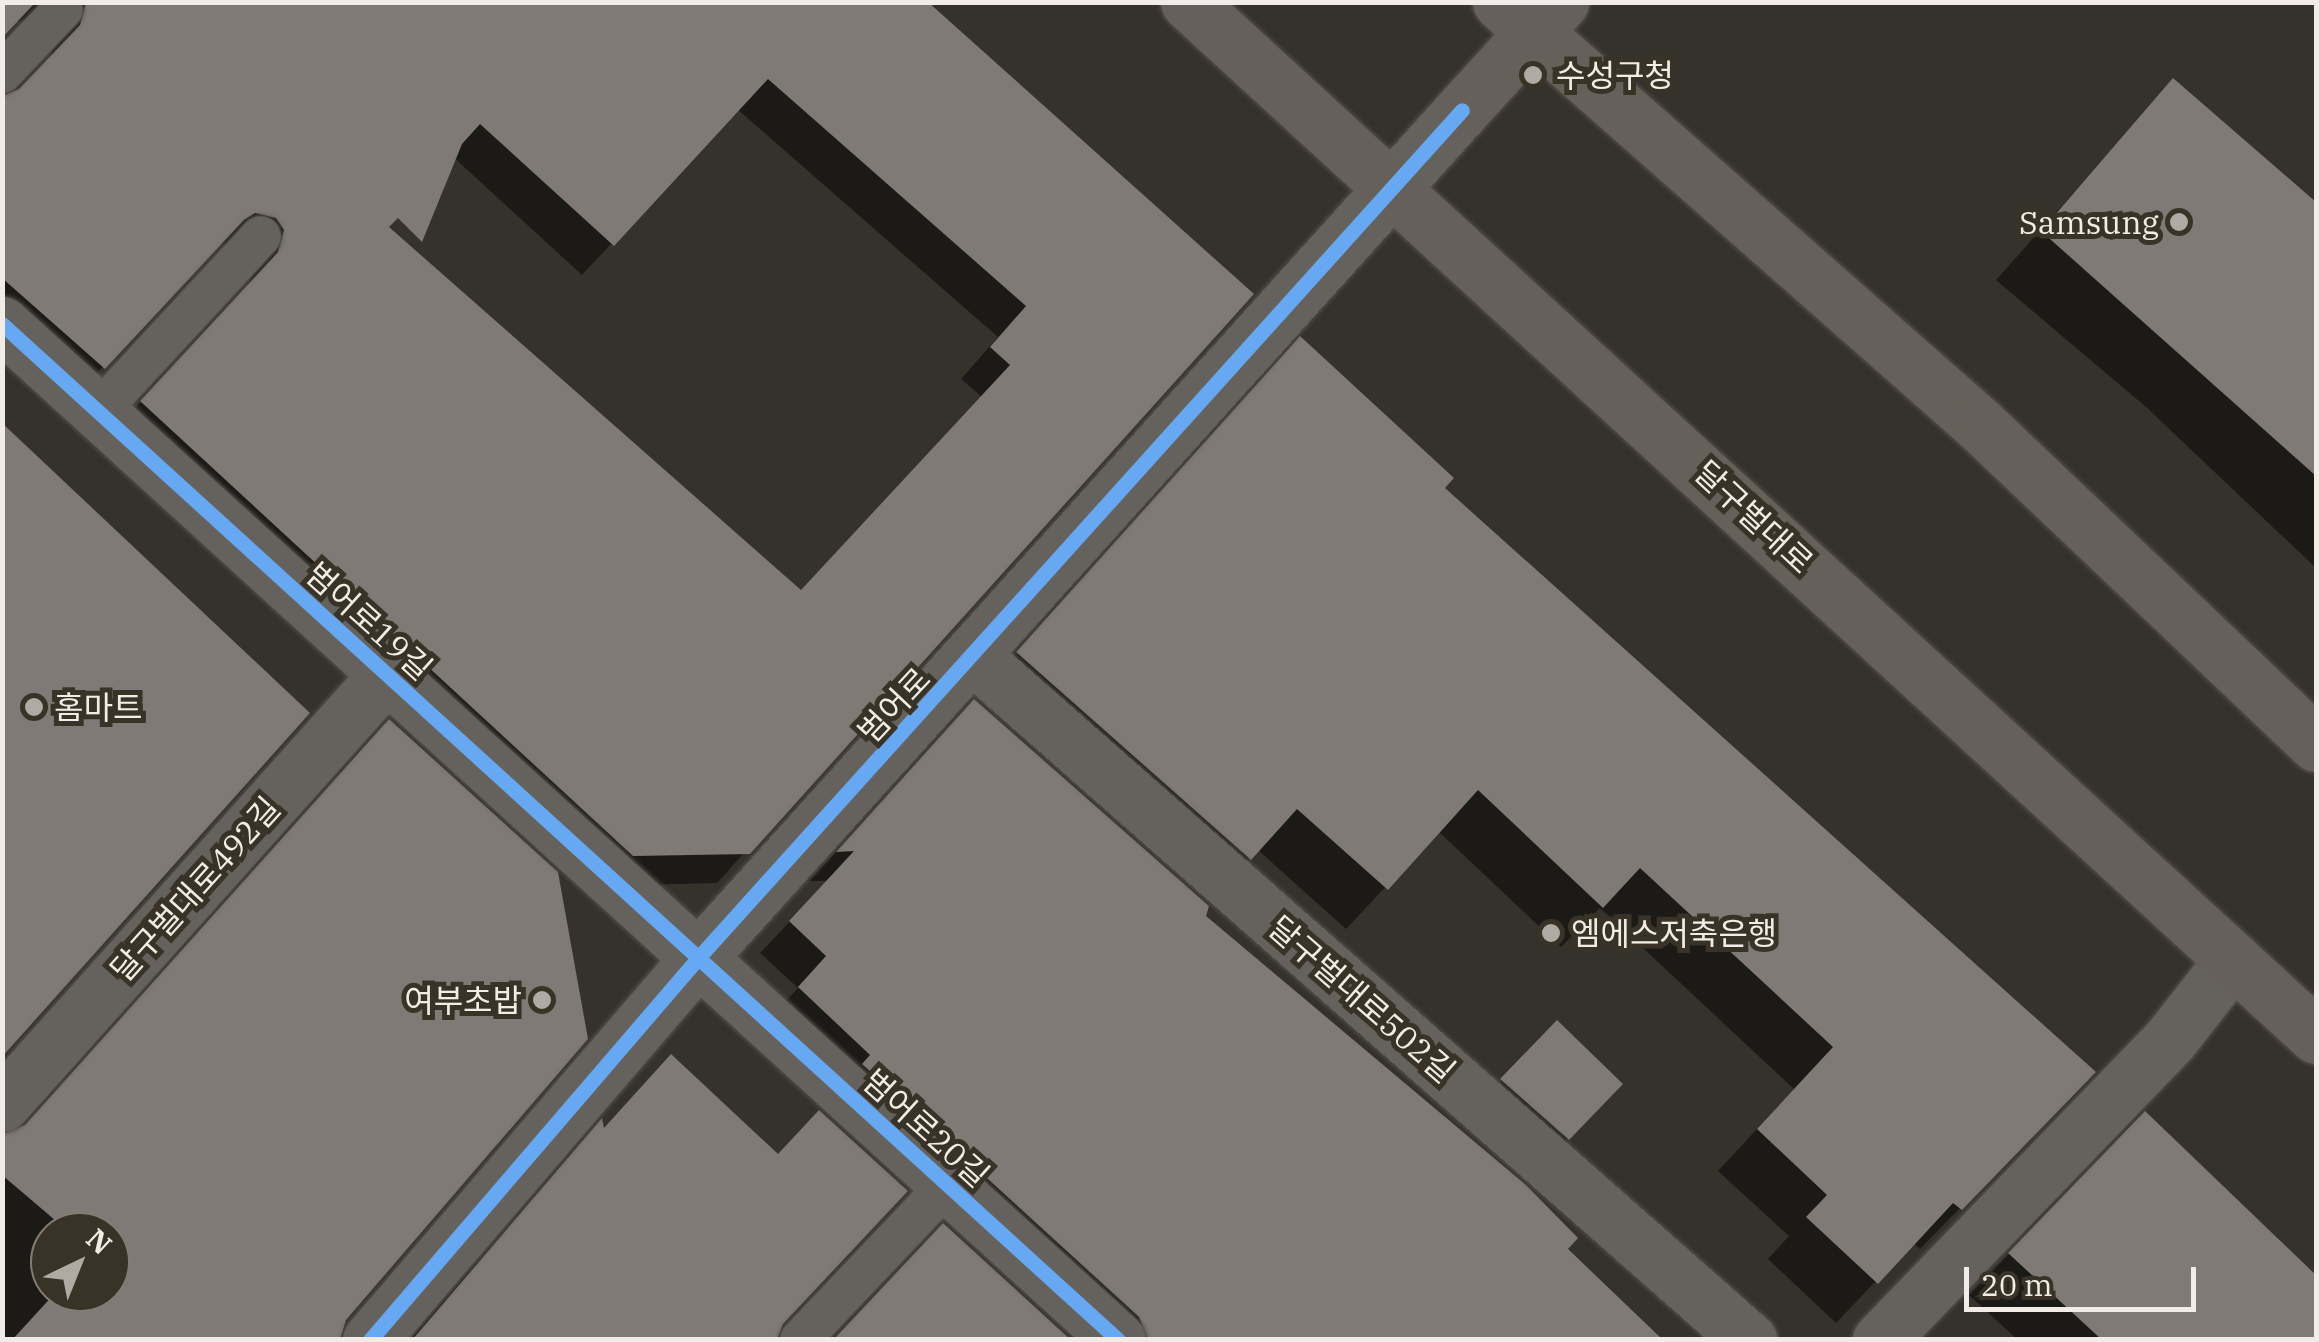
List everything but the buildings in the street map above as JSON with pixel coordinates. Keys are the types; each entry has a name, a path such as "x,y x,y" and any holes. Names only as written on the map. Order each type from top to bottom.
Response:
{"main road":[{"name":"달구벌대로","path":"1188,2 2316,1036"},
{"name":"범어로","path":"1462,110 1532,13"},
{"path":"1532,13 1979,424 2316,744"}],"street":[{"name":"범어로","path":"370,1340 698,958 975,658 1462,110"},
{"name":"범어로19길","path":"13,354 99,411 698,958"},
{"name":"달구벌대로502길","path":"975,658 1749,1340"},
{"name":"달구벌대로492길","path":"2,1104 386,674"},
{"name":"범어로20길","path":"698,958 1118,1340"},
{"path":"1880,1340 2169,1041 2234,960"}],"lane":[{"path":"2,73 63,9"},
{"path":"99,411 261,236"},
{"name":"범어로20길","path":"800,1340 948,1185"}],"cycle path":[{"path":"370,1340 698,958 1462,110"},
{"path":"2,324 1118,1340"}],"place":[{"name":"수성구청","path":"1533,75"},
{"name":"Samsung","path":"2179,222"},
{"name":"홈마트","path":"34,707"},
{"name":"엠에스저축은행","path":"1551,933"},
{"name":"여부초밥","path":"542,1000"}]}
